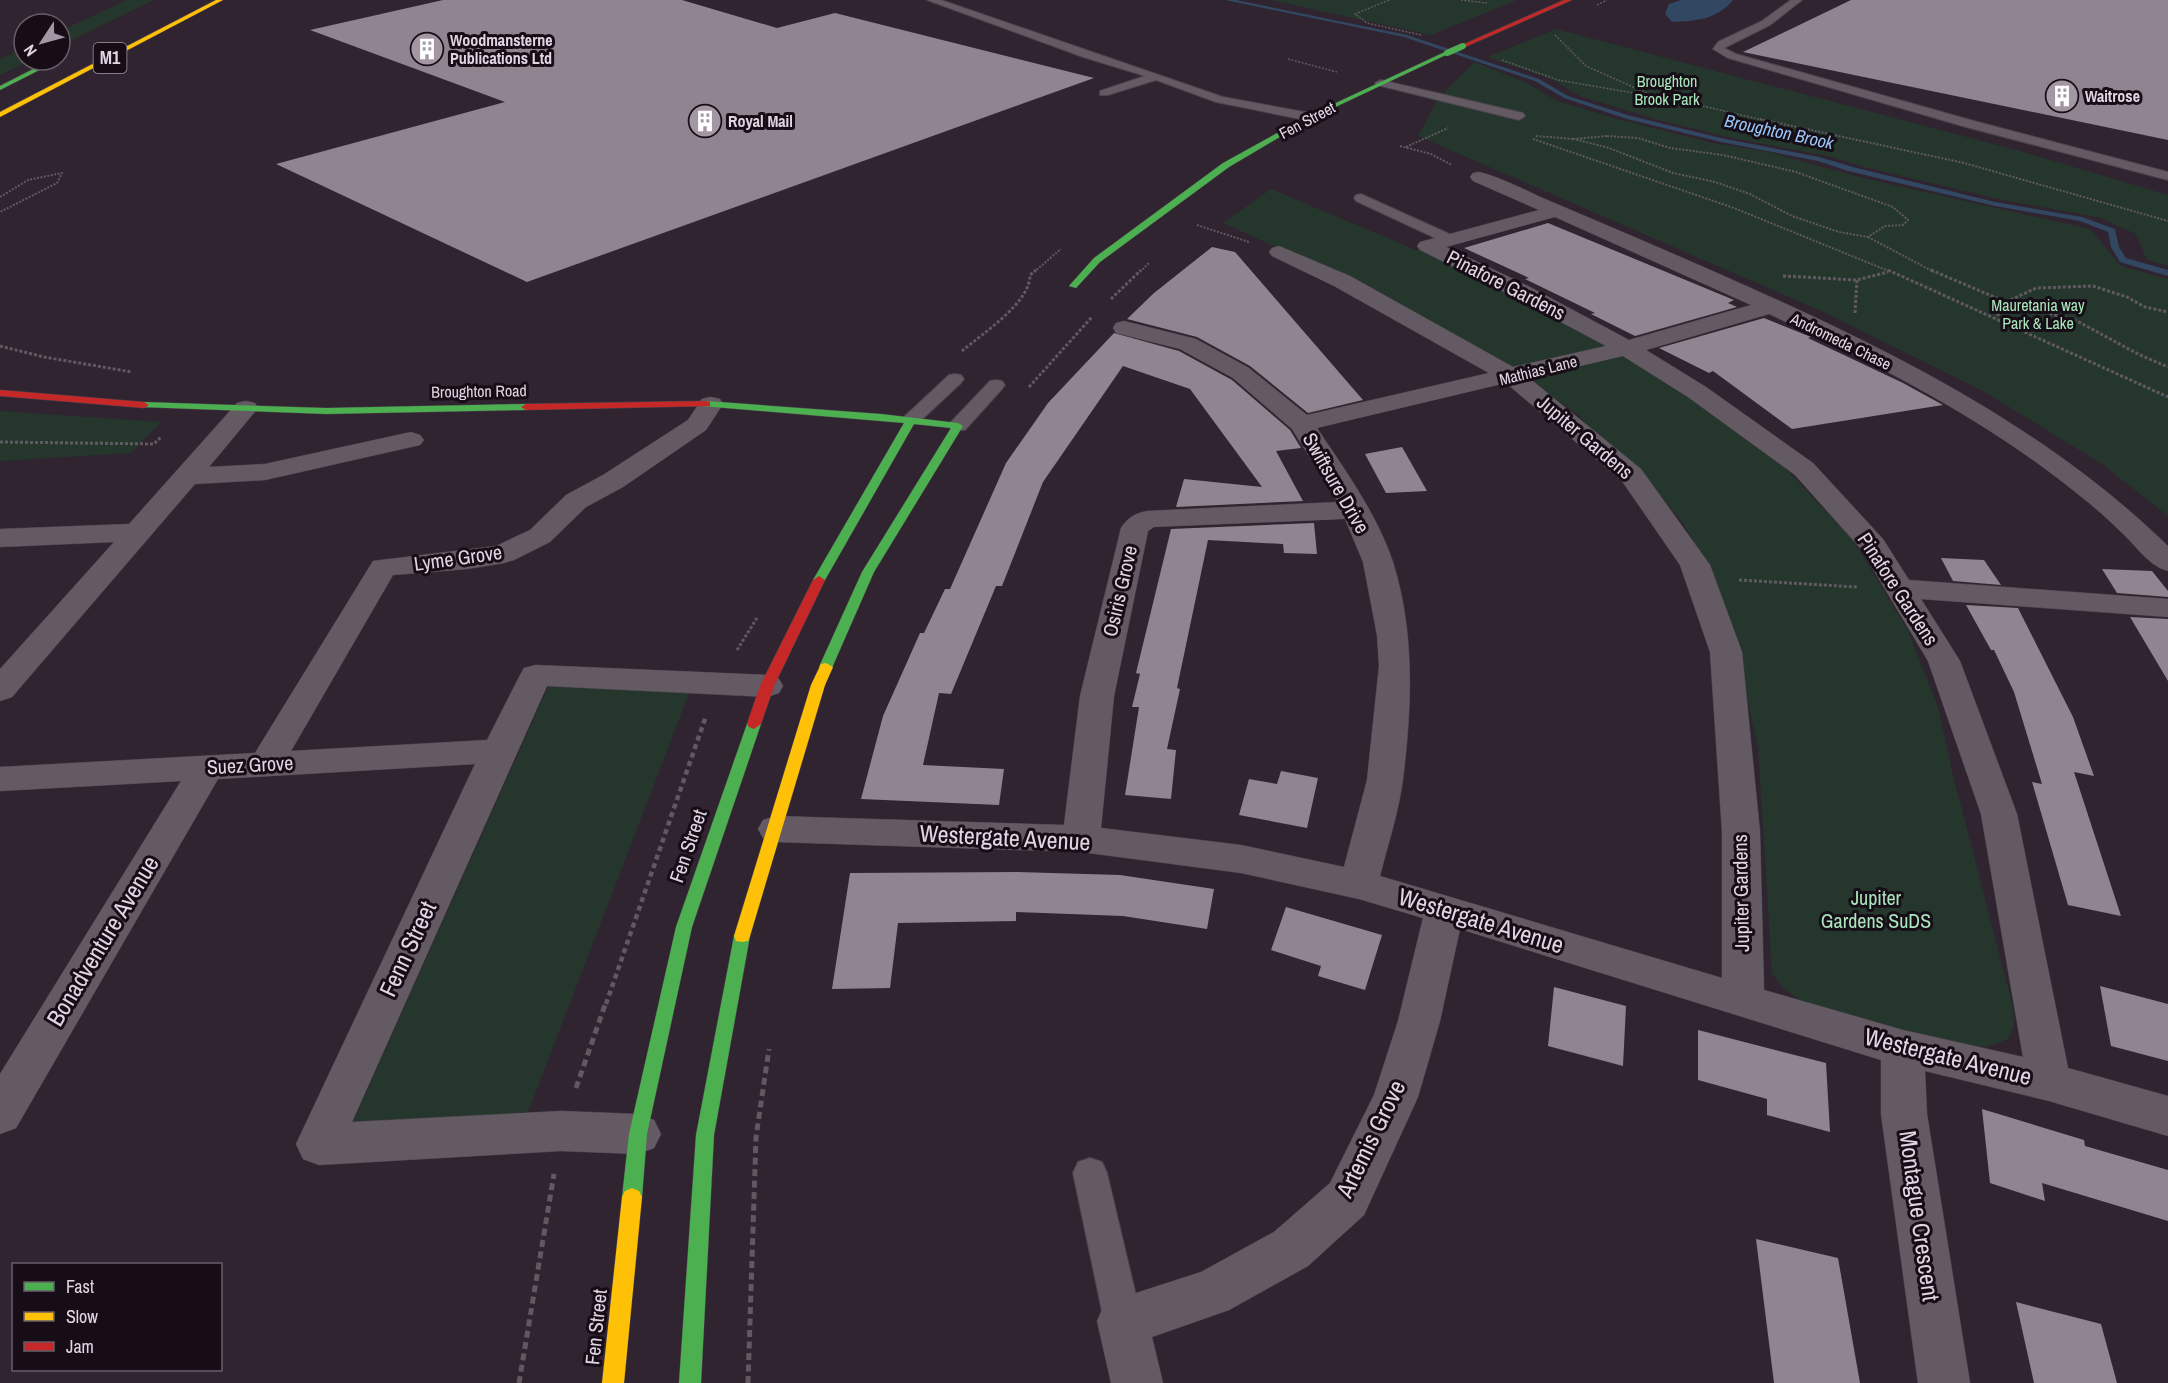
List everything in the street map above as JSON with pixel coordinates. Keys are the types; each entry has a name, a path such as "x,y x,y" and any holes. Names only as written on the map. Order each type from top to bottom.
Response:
{"main road":[{"name":"M1","path":"0,115 220,0"},
{"name":"Fen Street","path":"1073,286 1097,260 1226,165 1310,117 1447,53 1569,0"},
{"path":"0,88 32,72"},
{"name":"Broughton Road","path":"0,393 118,404 326,411 711,404 911,420 958,426"},
{"name":"Fen Street","path":"613,1383 638,1134 684,927 767,686 825,569 911,420"},
{"path":"690,1383 705,1135 742,934 777,829 818,685 868,572 958,426"}],"street":[{"name":"Andromeda Chase","path":"1479,177 1771,306 1869,353 1986,417 2078,480 2151,543 2168,562"},
{"path":"1439,243 1557,211"},
{"name":"Pinafore Gardens","path":"1439,243 1522,292 1627,348 1697,392 1804,469 1873,545 1944,662 1999,814 2049,1082"},
{"name":"Jupiter Gardens","path":"1279,252 1342,281 1513,376 1632,475 1695,565 1726,652 1741,832 1743,1001"},
{"name":"Mathias Lane","path":"1302,424 1627,348 1771,306"},
{"name":"Swiftsure Drive","path":"1124,328 1188,344 1241,373 1302,424 1354,510 1378,562 1393,635 1395,666 1385,780 1359,885"},
{"name":"Lyme Grove","path":"266,764 383,567 467,560 504,554 540,536 576,501 614,481 697,425 711,404"},
{"path":"0,690 246,408"},
{"path":"187,476 266,472 411,441"},
{"name":"Osiris Grove","path":"1081,839 1097,696 1135,528 1147,519 1354,510"},
{"path":"0,538 138,532"},
{"path":"1900,588 2168,608"},
{"name":"Fenn Street","path":"638,1134 561,1131 319,1144 536,675 767,686"},
{"name":"Suez Grove","path":"0,778 499,751"},
{"name":"Bonadventure Avenue","path":"0,1114 207,767"},
{"name":"Westergate Avenue","path":"777,829 1081,839 1241,859 1359,885 1903,1048 2049,1082 2168,1116"},
{"name":"Artemis Grove","path":"1123,1321 1211,1293 1291,1249 1347,1199 1395,1098 1419,1021 1445,909"},
{"name":"Montague Crescent","path":"1903,1048 1904,1114 1944,1383"},
{"path":"1123,1321 1137,1383"}],"lane":[{"path":"932,0 1087,56 1156,76 1220,100 1310,117"},
{"path":"1797,0 1766,23 1722,44 1718,49 1732,56 1947,118 2168,176"},
{"path":"952,18 970,14"},
{"path":"1104,93 1156,76"},
{"path":"1381,83 1519,116"},
{"path":"1361,198 1439,243"},
{"name":"Fen Street","path":"911,420 954,380"},
{"path":"958,426 996,385"},
{"path":"1090,1173 1123,1321"}],"path":[{"path":"1389,0 1355,15 1367,23 1427,37"},
{"path":"1461,0 1488,3"},
{"path":"1555,34 1586,66 1658,98"},
{"path":"1493,57 1558,80 1658,98 1964,163 2168,221"},
{"path":"1405,147 1451,127"},
{"path":"1868,237 1885,226 1903,225 1908,220 1893,207 1796,172 1723,155 1670,148 1638,138 1607,136 1574,139 1526,136 1671,185 1889,272 2168,397"},
{"path":"1574,139 1609,148 1673,173 1715,182 1750,194 1792,216 1839,232 1868,237 1950,280 2006,302 2077,321 2138,354 2168,367"},
{"path":"1400,146 1431,154 1479,177"},
{"path":"0,196 28,180 62,173 57,183 0,212"},
{"path":"1203,218 1194,224 1279,252"},
{"path":"1105,304 1156,257"},
{"path":"1779,275 1857,280 1889,272"},
{"path":"954,380 950,368 955,357 1023,298 1030,285 1030,275"},
{"path":"1996,318 2006,302 2036,288 2093,286 2127,297 2145,307 2168,312"},
{"path":"1021,396 1097,312"},
{"path":"0,346 44,357 141,373"},
{"path":"0,442 154,444 168,430"},
{"path":"1730,580 1858,587"},
{"path":"748,1383 756,1137 769,1045"}],"green space":[{"path":"127,0 154,0 72,40 72,25"},
{"path":"1271,0 1517,0 1431,35"},
{"name":"Broughton Brook Park","path":"1556,29 2020,151 2168,195 2168,266 2147,260 2136,234 2101,218 2003,200 1864,167 1832,157 1732,138 1658,120 1580,96 1551,79 1487,57"},
{"path":"12,54 12,69 0,75 0,59"},
{"name":"Mauretania way Park & Lake","path":"1475,62 1527,83 1557,101 1614,118 1713,143 1768,152 1863,178 2090,229 2121,266 2168,279 2168,516 2102,464 1985,392 1826,313 1418,136 1439,97"},
{"name":"Jupiter Gardens SuDS","path":"1271,189 1416,250 1424,249 1503,286 1667,379 1785,468 1853,540 1908,631 1938,707 1953,775 2013,1007 2014,1026 2008,1039 1987,1047 1955,1044 1808,1004 1784,990 1772,973 1758,747 1732,632 1709,568 1683,523 1643,475 1585,424 1579,415 1544,391 1278,248 1223,223"},
{"path":"0,411 161,422 131,453 0,461"},
{"path":"549,685 690,691 528,1112 352,1124"}],"water":[{"path":"1681,0 1733,0 1720,12 1705,18 1672,22 1665,14 1669,4"}],"building":[{"name":"Royal Mail","path":"443,0 682,0 777,28 835,13 1094,78 527,282 276,164 505,102 310,30"},
{"name":"Waitrose","path":"1851,0 2168,0 2168,140 1743,52"},
{"path":"1548,223 1734,300 1728,303 1737,307 1635,336 1591,314 1595,313 1525,279 1529,278 1464,248"},
{"path":"1212,247 1235,252 1363,400 1308,413 1250,366 1197,337 1127,319 1154,293"},
{"path":"1764,318 1811,337 1808,338 1903,383 1943,405 1792,429 1713,371 1709,373 1659,348"},
{"path":"1114,333 1179,351 1232,380 1290,430 1301,448 1276,451 1303,501 1176,507 1184,479 1262,487 1190,389 1123,366 1043,482 1002,586 996,586 951,694 939,693 923,765 1004,769 999,805 861,799 883,716 920,633 924,633 945,589 950,589 1006,463 1048,403"},
{"path":"1402,447 1427,491 1386,493 1365,454"},
{"path":"1314,523 1317,554 1284,553 1283,544 1208,540 1177,688 1180,689 1167,749 1176,750 1171,799 1125,795 1139,707 1132,707 1140,674 1136,673 1171,529"},
{"path":"1941,558 1984,560 2001,585 1953,581"},
{"path":"2102,569 2152,571 2168,591 2168,597 2117,593"},
{"path":"1966,605 2018,608 2073,717 2094,776 2074,772 2121,916 2068,905 2032,782 2042,784 2014,692 1994,650 1991,650"},
{"path":"2130,617 2168,619 2168,681"},
{"path":"1281,771 1318,778 1307,828 1239,815 1249,779 1277,784"},
{"path":"1017,872 1120,875 1214,889 1207,929 1123,916 1016,912 1016,921 898,923 890,988 832,989 850,873"},
{"path":"1286,907 1382,935 1365,990 1318,976 1321,966 1271,950"},
{"path":"2100,986 2168,1004 2168,1061 2111,1046"},
{"path":"1554,987 1626,1006 1623,1066 1548,1046"},
{"path":"1698,1030 1826,1063 1830,1132 1767,1115 1767,1099 1698,1080"},
{"path":"1982,1109 2084,1140 2085,1146 2168,1170 2168,1221 2042,1183 2045,1201 1990,1183"},
{"path":"1756,1239 1838,1258 1860,1383 1774,1383"},
{"path":"2016,1302 2101,1324 2117,1383 2034,1383"}],"waterway":[{"name":"Broughton Brook","path":"1228,0 1405,36 1537,80 1566,97 1629,118 1721,140 1819,159 1995,204 2082,219 2112,231 2115,247 2123,260 2168,273"}],"traffic: fast":[{"path":"1447,53 1463,46"},
{"path":"1073,286 1097,260 1226,165 1310,117 1447,53"},
{"path":"0,88 32,72"},
{"path":"706,404 881,417 958,426 868,572 826,667"},
{"path":"144,405 326,411 526,407"},
{"path":"819,580 911,420"},
{"path":"632,1197 638,1134 684,927 754,724"},
{"path":"690,1383 705,1135 742,936"}],"traffic: slow":[{"path":"0,115 220,0"},
{"path":"742,936 818,685 826,667"},
{"path":"613,1383 632,1197"}],"traffic: jam":[{"path":"1463,46 1569,0"},
{"path":"0,393 144,405"},
{"path":"526,407 706,404"},
{"path":"754,724 767,686 819,580"}],"place":[{"name":"Woodmansterne Publications Ltd","path":"427,49"},
{"name":"Waitrose","path":"2062,96"},
{"name":"Royal Mail","path":"705,121"}]}
